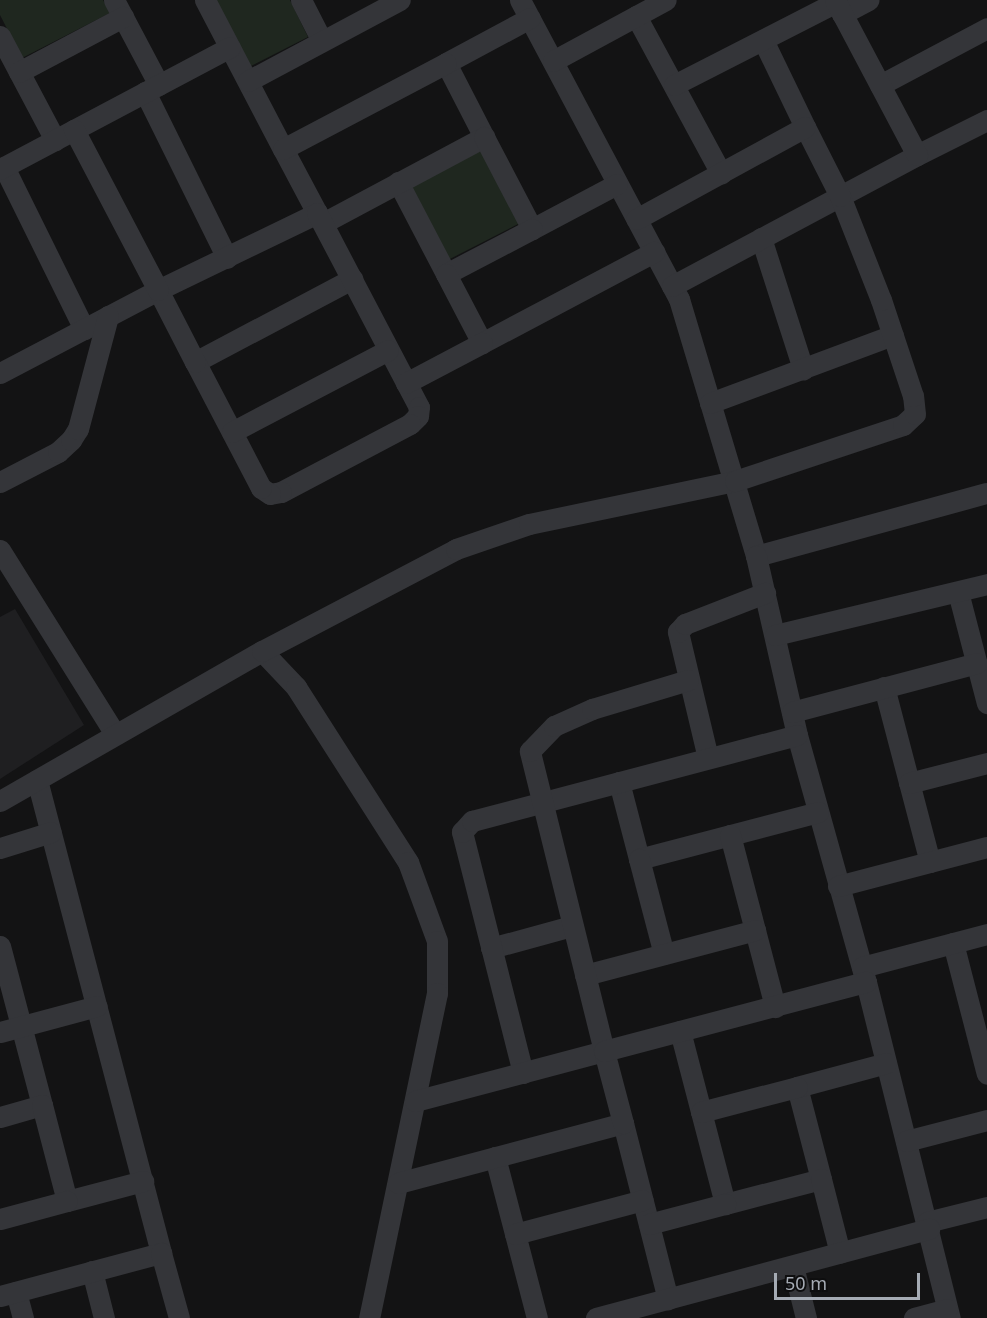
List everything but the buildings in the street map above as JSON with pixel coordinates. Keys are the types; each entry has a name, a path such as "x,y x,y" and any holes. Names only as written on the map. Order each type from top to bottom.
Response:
{"street":[{"path":"74,130 261,488 270,494 281,492 410,424 418,416 419,407 206,0"},
{"path":"301,0 322,41"},
{"path":"553,61 666,0"},
{"path":"674,86 763,40 838,5 867,0"},
{"path":"248,81 393,2"},
{"path":"838,5 917,154"},
{"path":"19,72 119,8 152,89 227,258"},
{"path":"283,149 446,63 525,9 672,286 735,481 756,556 797,735 864,975 948,1314 914,1318"},
{"path":"636,16 721,173"},
{"path":"880,85 987,28"},
{"path":"0,36 55,140"},
{"path":"0,801 262,651 456,549 529,524 735,481 903,425 915,414 913,396 893,335 840,196 763,40"},
{"path":"84,329 2,168 230,47"},
{"path":"446,63 532,229"},
{"path":"672,286 917,154 987,120"},
{"path":"636,219 805,127"},
{"path":"0,373 158,290 398,182 484,137"},
{"path":"398,182 482,343"},
{"path":"446,274 617,184"},
{"path":"761,238 803,369"},
{"path":"406,383 654,252"},
{"path":"195,362 352,279"},
{"path":"0,482 58,452 71,440 78,429 108,316"},
{"path":"710,403 893,335"},
{"path":"232,432 388,350"},
{"path":"756,556 987,493"},
{"path":"0,550 8,580 115,734"},
{"path":"775,635 987,584"},
{"path":"958,592 987,703"},
{"path":"708,758 678,632 685,624 765,593"},
{"path":"262,651 296,687 408,862 437,941 437,993 369,1318"},
{"path":"792,712 977,663"},
{"path":"668,1299 540,803 530,751 554,726 592,709 688,680"},
{"path":"884,687 930,862"},
{"path":"523,1073 462,832 472,821 797,735"},
{"path":"909,783 987,763"},
{"path":"37,780 179,1318"},
{"path":"619,782 664,954"},
{"path":"639,859 818,812"},
{"path":"0,848 51,832"},
{"path":"730,835 775,1006"},
{"path":"838,886 987,847"},
{"path":"491,948 572,926"},
{"path":"585,975 755,930"},
{"path":"415,1101 775,1006 953,943 987,934"},
{"path":"953,943 982,1036 987,1074"},
{"path":"0,946 67,1201"},
{"path":"0,1032 97,1006"},
{"path":"680,1031 725,1204"},
{"path":"702,1112 886,1063"},
{"path":"797,1087 840,1253"},
{"path":"0,1117 42,1106"},
{"path":"906,1141 987,1120"},
{"path":"398,1183 623,1123"},
{"path":"495,1157 537,1318"},
{"path":"649,1224 821,1179"},
{"path":"0,1220 143,1181"},
{"path":"515,1234 643,1200"},
{"path":"596,1318 622,1315 668,1299 840,1253 987,1207"},
{"path":"23,1318 8,1294 162,1252"},
{"path":"793,1266 806,1318"},
{"path":"92,1271 104,1318"}],"shaded area":[{"path":"0,0 103,0 110,13 22,58 0,15"},
{"path":"216,0 290,0 308,37 249,67"},
{"path":"483,149 520,223 446,261 409,187"},
{"path":"15,609 84,725 0,779 0,617"}]}
